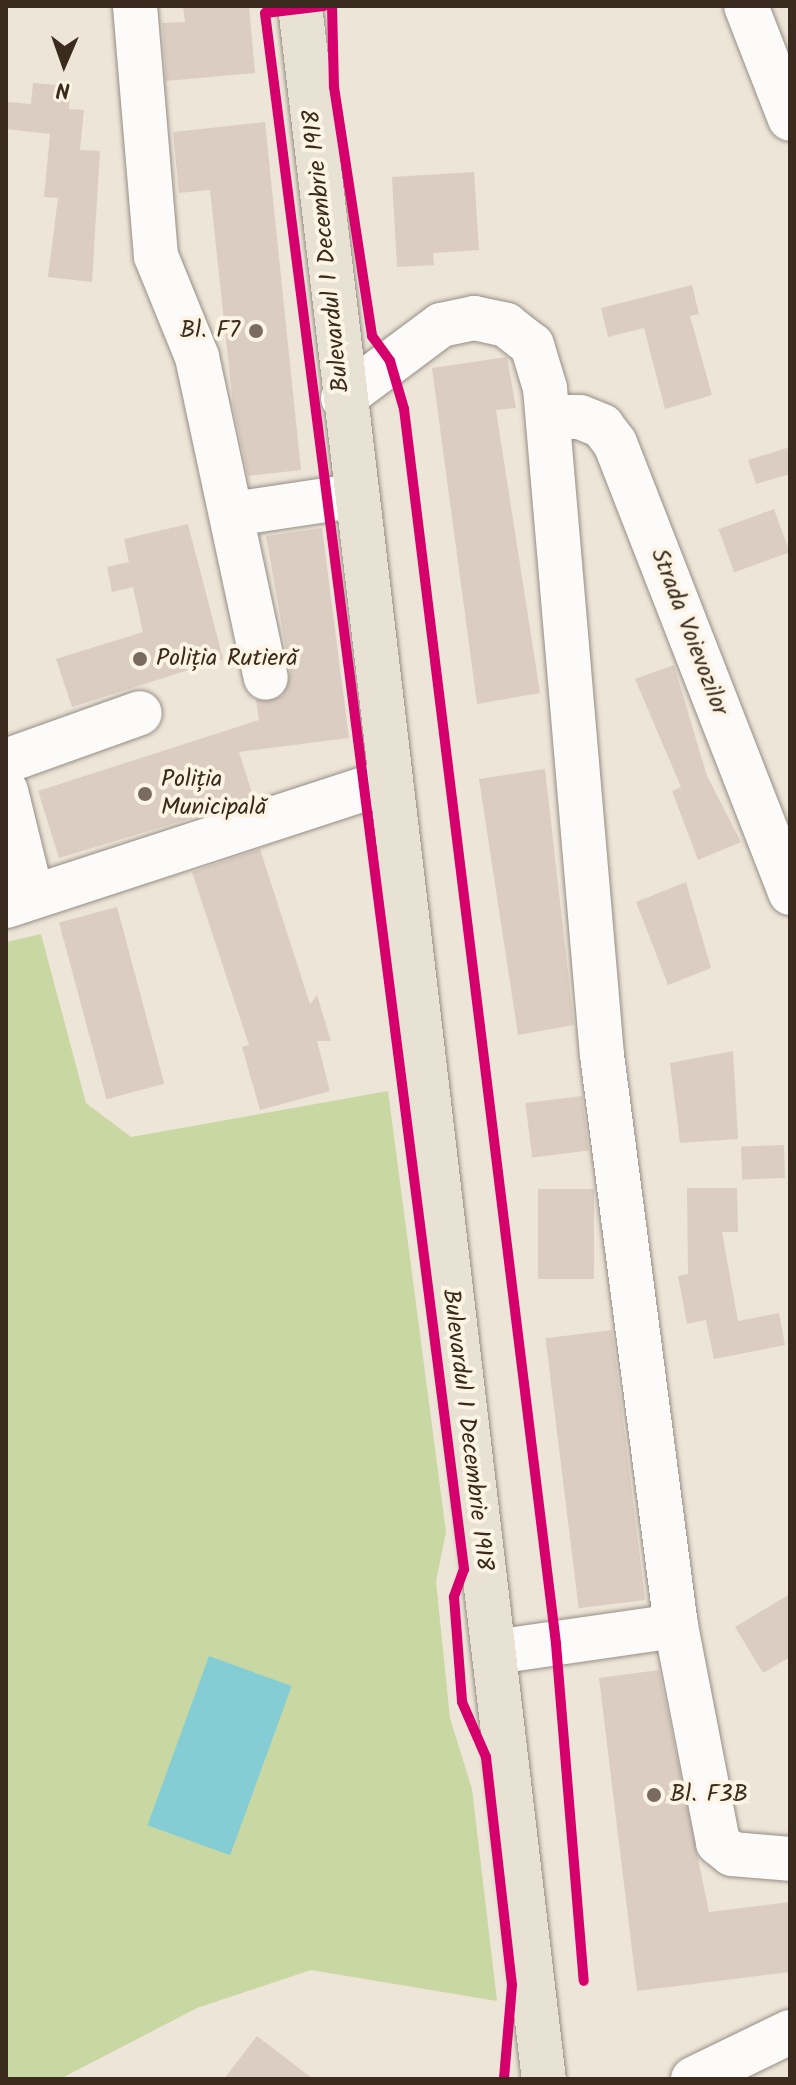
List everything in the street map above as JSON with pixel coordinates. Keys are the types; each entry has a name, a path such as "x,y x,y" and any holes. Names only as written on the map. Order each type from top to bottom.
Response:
{"main road":[{"name":"Bulevardul 1 Decembrie 1918","path":"300,6 353,496 495,1652 544,2079"}],"street":[{"path":"135,6 156,256 197,357 266,678"},
{"path":"746,6 790,119"},
{"path":"343,398 441,325 474,318 506,325 532,345 548,417 602,1055 676,1626 718,1843 732,1854 790,1859"},
{"name":"Strada Voievozilor","path":"548,417 580,417 602,426 615,443 790,893"},
{"path":"233,514 353,496"},
{"path":"6,761 19,750 140,713"},
{"path":"6,791 19,901 388,781"},
{"path":"495,1652 676,1626"},
{"path":"693,2079 790,2032"}],"green space":[{"path":"41,934 86,1103 131,1137 388,1091 446,1532 436,1581 450,1718 472,1789 497,2001 311,1970 197,2008 60,2079 6,2079 6,942"}],"water":[{"path":"209,1656 292,1686 230,1855 147,1825"}],"building":[{"path":"183,6 249,6 255,73 166,81 162,23 185,22"},
{"path":"33,83 71,86 69,109 84,110 80,150 100,151 92,282 48,277 58,198 44,197 50,134 6,129 6,102 31,104"},
{"name":"Bl. F7","path":"265,122 301,470 248,476 233,405 210,190 179,193 173,132"},
{"path":"474,172 479,250 433,253 434,265 397,267 392,177"},
{"path":"692,285 699,314 690,316 712,395 665,409 644,328 608,337 601,308"},
{"path":"507,357 516,408 496,410 540,693 477,704 432,368"},
{"path":"790,447 790,474 756,484 748,460"},
{"path":"774,509 790,552 734,572 719,529"},
{"path":"188,524 223,659 72,707 56,659 143,632 133,587 112,592 107,567 129,562 124,539"},
{"path":"322,528 349,738 239,752 253,796 245,802 59,858 38,791 259,720 256,700 283,696 290,673 266,536"},
{"path":"674,665 707,776 741,842 698,860 672,791 681,787 635,679"},
{"path":"545,769 574,1025 518,1035 479,779"},
{"path":"260,849 310,1004 317,995 331,1041 317,1041 330,1091 260,1110 242,1047 249,1045 192,872"},
{"path":"686,882 711,968 668,985 636,902"},
{"path":"117,907 164,1084 106,1099 59,923"},
{"path":"733,1051 738,1139 680,1143 670,1063"},
{"path":"582,1096 589,1151 532,1158 525,1103"},
{"path":"784,1145 785,1178 742,1179 741,1147"},
{"path":"687,1188 737,1188 738,1232 722,1232 738,1321 779,1313 785,1345 714,1359 706,1320 687,1324 678,1276 688,1274"},
{"path":"538,1189 594,1189 594,1279 538,1279"},
{"path":"612,1330 645,1600 579,1608 545,1338"},
{"path":"790,1594 790,1657 763,1673 735,1627"},
{"name":"Bl. F3B","path":"659,1670 709,1912 790,1902 790,1972 637,1991 599,1678"},
{"path":"257,2036 313,2079 224,2079"}],"cycle path":[{"path":"324,6 265,13 464,1569 454,1597 462,1702 486,1757 512,1985 504,2079"},
{"path":"332,6 334,87 372,336 390,361 404,409 556,1644 584,1981"}],"place":[{"name":"Bl. F7","path":"256,331"},
{"name":"Poliția Rutieră","path":"140,659"},
{"name":"Poliția Municipală","path":"145,794"},
{"name":"Bl. F3B","path":"654,1795"}]}
